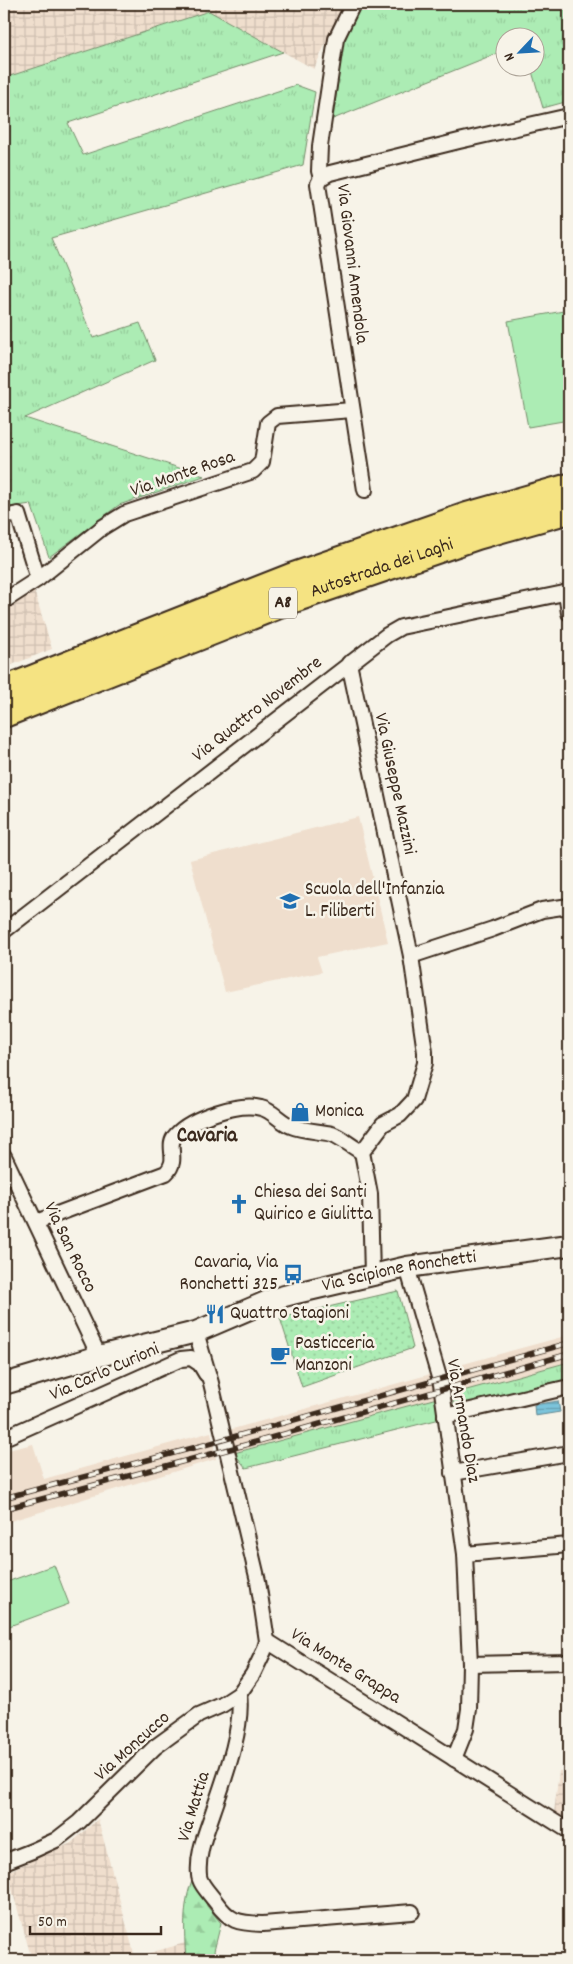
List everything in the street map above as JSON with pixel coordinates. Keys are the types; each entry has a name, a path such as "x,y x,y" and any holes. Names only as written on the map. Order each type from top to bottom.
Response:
{"highway":[{"name":"Autostrada dei Laghi","path":"4,690 291,577 467,516 569,487"},
{"name":"Autostrada dei Laghi","path":"4,714 294,599 477,536 569,510"}],"main road":[{"name":"Via Scipione Ronchetti","path":"4,1384 99,1356 196,1332 273,1299 407,1266 569,1245"}],"street":[{"path":"321,178 319,171 320,146 336,39 353,4"},
{"name":"Via Giovanni Amendola","path":"365,490 318,184 321,178 330,173 394,157 569,116"},
{"name":"Via Monte Rosa","path":"4,601 38,579 103,527 124,514 253,471 262,462 268,423 277,416 352,410"},
{"path":"4,517 18,514 38,579"},
{"path":"568,592 569,613"},
{"name":"Via Quattro Novembre","path":"4,931 387,635 401,628 568,592"},
{"name":"Via Giuseppe Mazzini","path":"349,663 411,956 425,1052 425,1063 414,1100 400,1115 384,1124 362,1152"},
{"path":"411,956 493,929 542,910 569,906"},
{"path":"36,1222 166,1173 172,1167 174,1159 171,1147 174,1136 184,1128 200,1120 237,1107 250,1105 264,1108 290,1126 335,1135 350,1147 362,1152 370,1194 372,1276"},
{"name":"Via San Rocco","path":"4,1156 99,1356"},
{"name":"Via Armando Diaz","path":"407,1266 441,1384 465,1554 470,1664 469,1708 466,1729 454,1759"},
{"name":"Via Monte Grappa","path":"196,1332 211,1383 258,1581 267,1641 569,1831"},
{"name":"Via Carlo Curioni","path":"4,1438 181,1359 191,1358 200,1364 211,1383"},
{"path":"445,1416 569,1387"},
{"path":"453,1473 569,1453"},
{"path":"465,1554 569,1545"},
{"name":"Via Moncucco","path":"4,1862 32,1851 64,1834 79,1822 155,1747 199,1715 222,1705 239,1694 253,1674 267,1641"},
{"path":"470,1664 569,1662"},
{"name":"Via Mattia","path":"239,1694 241,1705 240,1724 201,1844 198,1877 216,1903 230,1919 246,1924 412,1912"}],"shaded area":[{"path":"4,4 344,4 314,69 209,11 4,78"},
{"path":"34,590 52,649 4,668 4,610"},
{"name":"Scuola dell'Infanzia L. Filiberti","path":"358,817 388,942 317,957 322,972 225,992 190,860"},
{"path":"569,1335 569,1362 452,1394 445,1369"},
{"path":"431,1374 437,1398 234,1453 229,1430"},
{"path":"211,1432 216,1459 4,1523 4,1451 33,1444 44,1479"},
{"path":"569,1770 569,1822 554,1812 559,1771"},
{"path":"98,1819 135,1957 185,1943 186,1960 32,1960 7,1872 71,1843"}],"green space":[{"path":"360,4 569,4 569,101 543,108 534,78 546,78 546,28 496,28 496,54 333,119 343,41"},
{"path":"209,11 283,52 68,123 83,155 296,85 315,92 303,165 51,238 93,338 140,323 155,360 25,418 204,476 119,505 49,557 31,504 4,508 4,78"},
{"path":"569,310 569,420 528,427 508,321"},
{"path":"398,1291 413,1348 302,1387 280,1318"},
{"path":"569,1362 569,1380 455,1407 452,1394"},
{"path":"437,1398 440,1419 246,1468 234,1453"},
{"path":"54,1565 69,1604 4,1628 4,1583"},
{"path":"196,1871 207,1906 221,1923 214,1951 217,1960 186,1960 186,1904 191,1882"}],"water":[{"path":"558,1401 560,1412 535,1416 534,1405"}],"railway":[{"path":"4,1498 208,1444 569,1343"},
{"path":"4,1509 245,1445 569,1354"}],"place":[{"name":"Scuola dell'Infanzia L. Filiberti","path":"290,901"},
{"name":"Monica","path":"300,1112"},
{"name":"Chiesa dei Santi Quirico e Giulitta","path":"239,1204"},
{"name":"Cavaria, Via Ronchetti 325","path":"293,1274"},
{"name":"Quattro Stagioni","path":"215,1314"},
{"name":"Pasticceria Manzoni","path":"280,1355"}],"district":[{"name":"Cavaria","path":"207,1137"}]}
